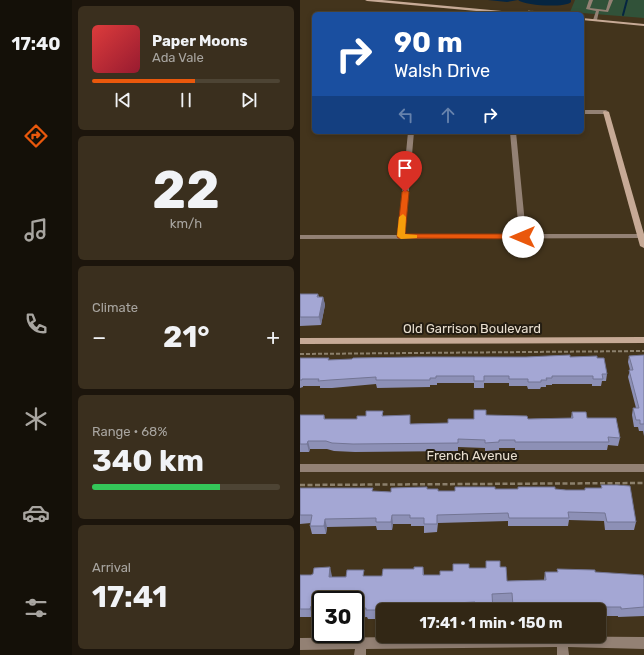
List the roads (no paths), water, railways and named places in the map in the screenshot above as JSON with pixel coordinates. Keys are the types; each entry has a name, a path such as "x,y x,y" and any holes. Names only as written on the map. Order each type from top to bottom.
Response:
{"street":[{"path":"367,0 502,12"},
{"path":"584,19 644,24"},
{"path":"584,112 606,112 644,246"},
{"path":"401,236 411,134"},
{"path":"513,134 523,237"},
{"path":"300,237 641,236"},
{"name":"Old Garrison Boulevard","path":"300,341 644,340"},
{"name":"French Avenue","path":"300,468 644,468"},
{"path":"606,642 644,643"},
{"path":"300,644 361,643 360,655"},
{"path":"364,643 376,643"},
{"path":"562,643 563,655"}],"lane":[{"path":"591,0 588,9 608,11 611,0"},
{"path":"595,20 598,10"}],"water":[{"path":"488,0 518,0 507,2"},
{"path":"518,0 571,0 571,2 561,5 545,6 528,4"}],"waterway":[{"path":"623,15 627,0"}]}
